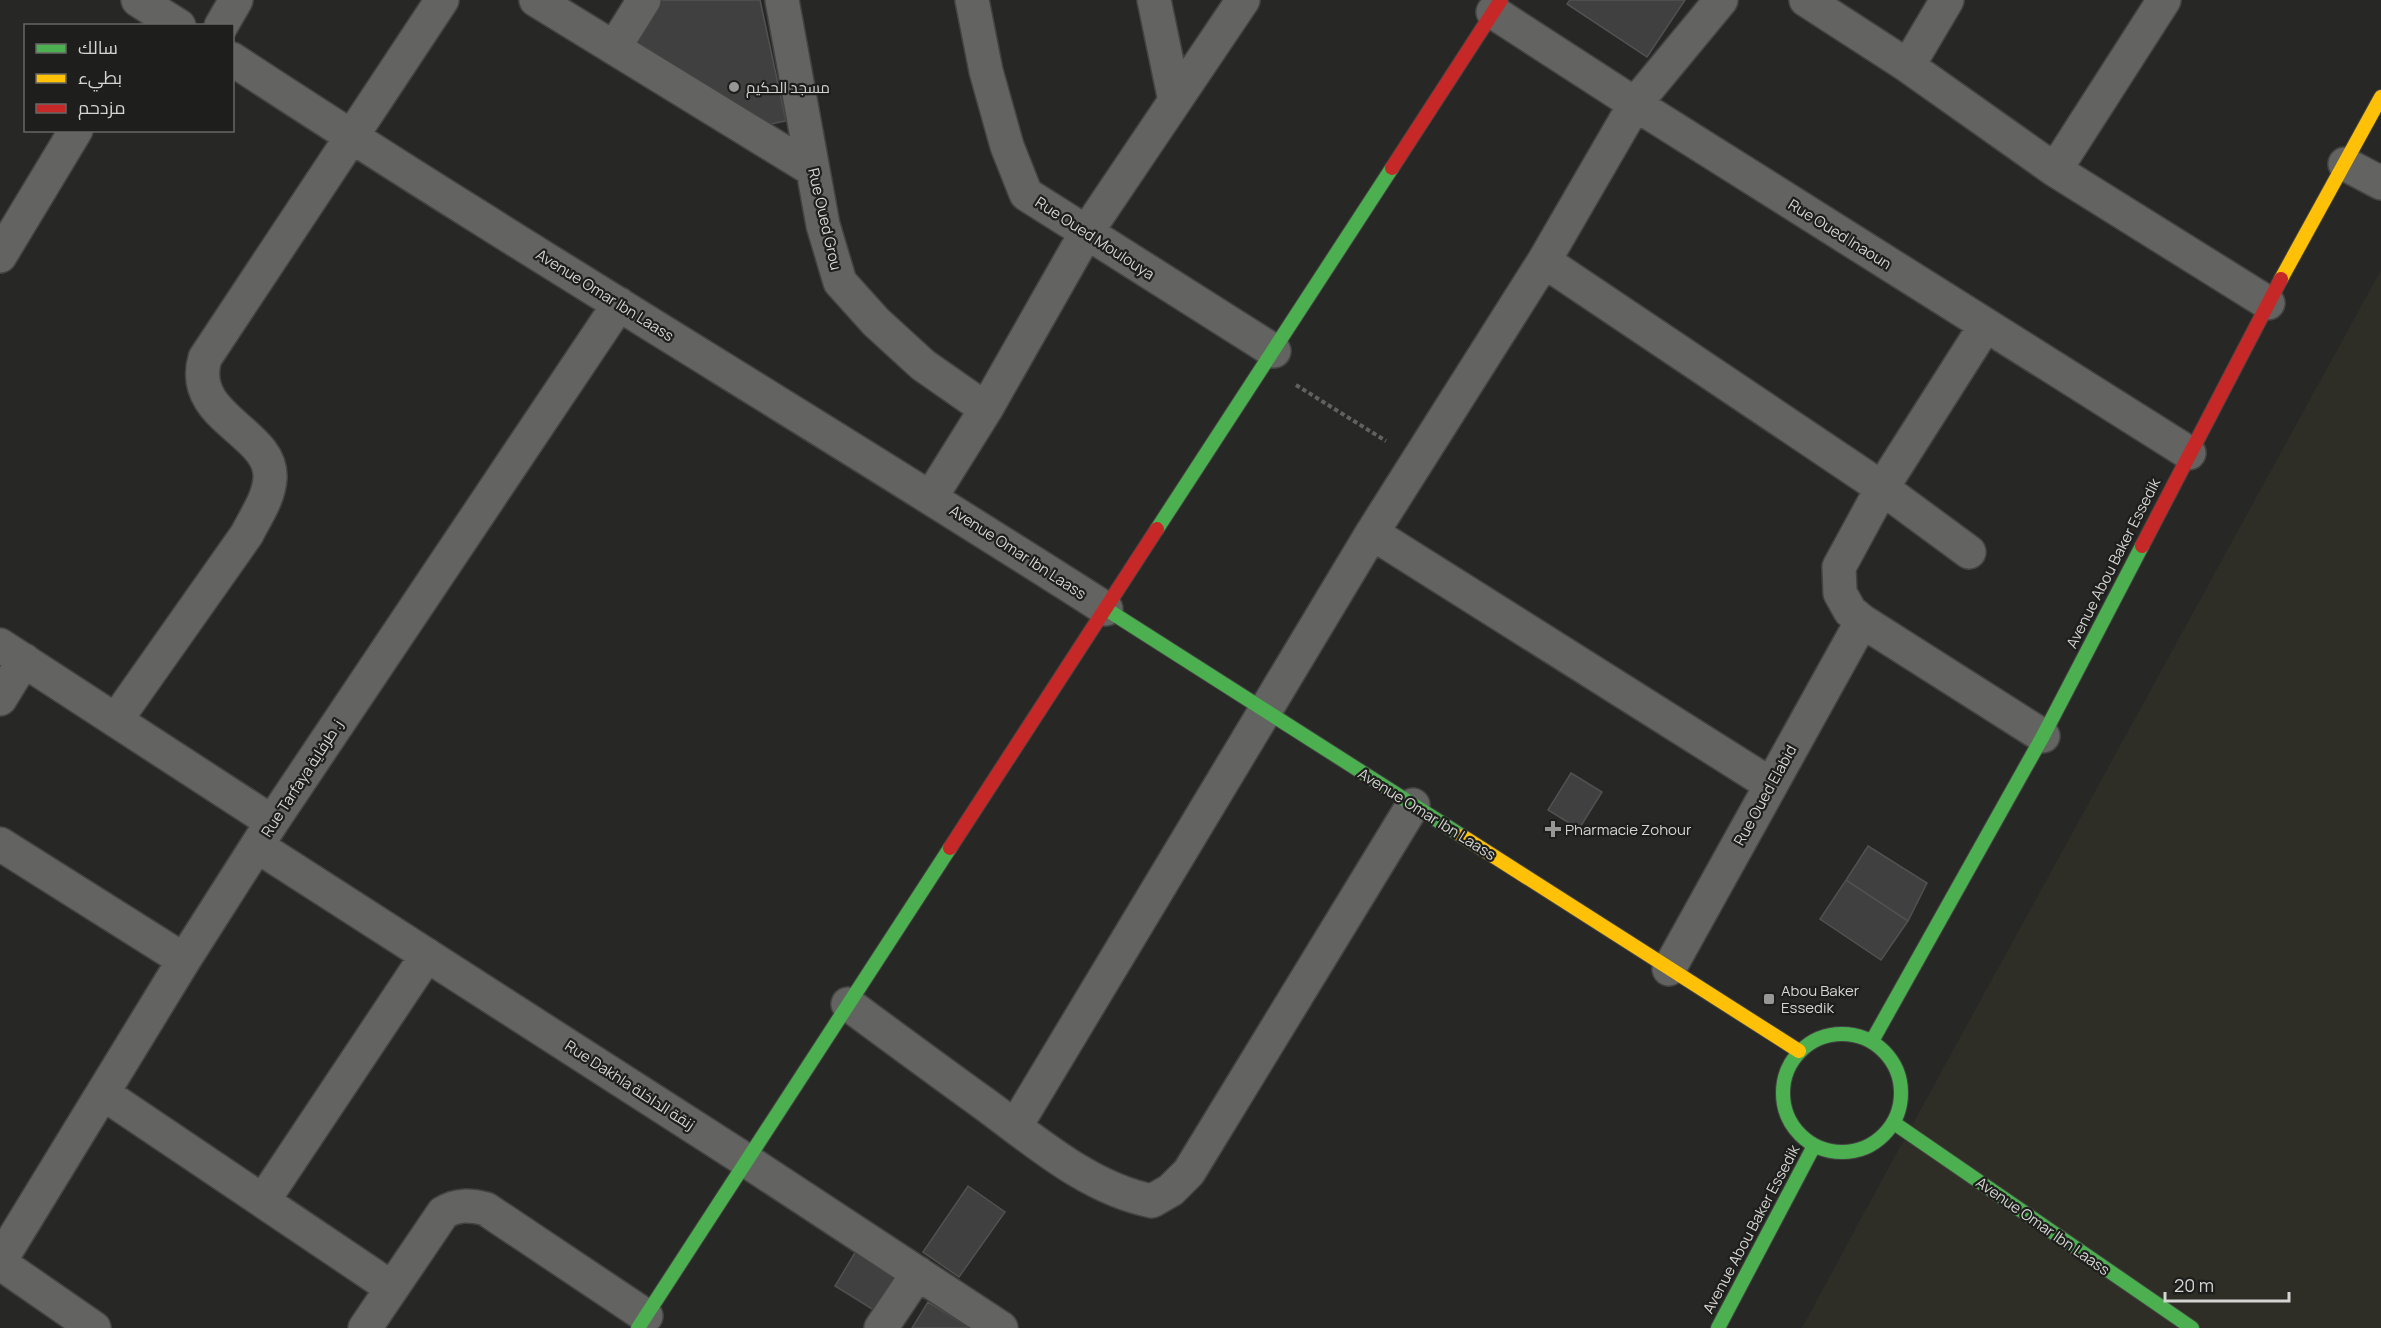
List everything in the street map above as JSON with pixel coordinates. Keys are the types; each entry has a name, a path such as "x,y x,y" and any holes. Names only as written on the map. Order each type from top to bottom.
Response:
{"street":[{"path":"222,24 237,0"},
{"path":"116,720 246,534 264,501 270,478 267,458 220,412 204,386 201,372 206,358 442,0"},
{"path":"536,0 813,170"},
{"path":"614,48 644,0"},
{"name":"Rue Oued Grou","path":"782,0 824,225 840,282 876,322 923,365 986,409"},
{"name":"Rue Oued Moulouya","path":"972,0 986,71 1007,146 1026,194 1086,232 1270,358"},
{"path":"1154,0 1175,101"},
{"path":"931,497 986,409 1086,232 1243,0"},
{"path":"1015,1127 1263,711 1372,533 1544,261 1635,104 1720,0"},
{"path":"1806,0 1908,66 2055,170 2268,303"},
{"path":"1908,66 1947,0"},
{"path":"2055,170 2164,0"},
{"path":"364,1328 444,1213 453,1207 470,1206 486,1209 642,1322 1497,6"},
{"name":"Rue Oued Inaoun","path":"1497,6 1635,104 2189,453"},
{"path":"143,11 174,24"},
{"name":"Avenue Omar Ibn Laass","path":"234,60 351,137 931,497 1799,1052"},
{"name":"Avenue Abou Baker Essedik","path":"1872,1041 2043,736 2268,303 2381,97"},
{"path":"0,256 75,132"},
{"path":"2345,164 2381,183"},
{"path":"1544,261 1882,488 1969,552"},
{"name":"Rue Tarfaya ز. طرفاية","path":"0,1262 184,960 265,834 619,304"},
{"path":"1985,326 1882,488 1839,567 1840,593 1850,611 1862,621 2043,736"},
{"path":"1372,533 1770,784"},
{"name":"Rue Oued Elabid","path":"1669,969 1862,621"},
{"path":"0,699 12,652"},
{"name":"Rue Dakhla زنقة الداخلة","path":"12,652 116,720 426,955 747,1161 1001,1328"},
{"path":"848,1004 1015,1127 1082,1173 1130,1197 1152,1201 1171,1190 1189,1172 1413,805"},
{"path":"0,844 184,960"},
{"path":"263,1202 426,955"},
{"path":"1834,1034 1855,1035 1872,1041 1886,1053 1897,1069 1902,1087 1901,1105 1894,1123 1882,1137 1867,1147 1850,1152 1831,1151 1814,1146 1799,1135 1788,1120 1782,1102 1783,1084 1788,1066 1799,1052 1815,1040 1834,1034"},
{"path":"104,1094 392,1288"},
{"name":"Avenue Omar Ibn Laass","path":"1894,1123 2192,1328"},
{"name":"Avenue Abou Baker Essedik","path":"1718,1328 1814,1146"},
{"path":"0,1262 94,1328"},
{"path":"881,1328 918,1273"}],"path":[{"path":"1270,358 1417,461"}],"shaded area":[{"path":"2381,270 2381,1328 1802,1328 1871,1200"}],"building":[{"name":"مسجد الحكيم","path":"653,0 760,0 786,121 750,128 637,54 631,33"},
{"path":"1570,0 1685,0 1647,57 1567,4"},
{"path":"1571,773 1602,792 1579,829 1548,810"},
{"path":"1868,846 1927,883 1908,921 1846,880"},
{"path":"1846,880 1908,921 1881,960 1820,919"},
{"path":"968,1186 1005,1212 959,1277 923,1252"},
{"path":"856,1251 906,1282 885,1317 835,1286"},
{"path":"928,1302 970,1328 912,1328"}],"traffic: fast":[{"path":"1157,529 1392,168"},
{"path":"1872,1041 2043,736 2142,546"},
{"path":"1106,609 1462,836"},
{"path":"638,1328 950,848"},
{"path":"1842,1034 1865,1038 1884,1051 1897,1070 1901,1093 1897,1116 1884,1135 1865,1148 1842,1152 1819,1148 1800,1135 1787,1116 1783,1093 1787,1070 1800,1051 1819,1038 1842,1034"},
{"path":"1894,1123 2192,1328"},
{"path":"1718,1328 1814,1146"}],"traffic: slow":[{"path":"2281,279 2381,97"},
{"path":"1462,836 1799,1051"}],"traffic: jam":[{"path":"1392,168 1501,0"},
{"path":"2142,546 2281,279"},
{"path":"950,848 1157,529"}],"place":[{"name":"مسجد الحكيم","path":"734,87"},
{"name":"Pharmacie Zohour","path":"1553,829"},
{"name":"Abou Baker Essedik","path":"1769,999"}]}
